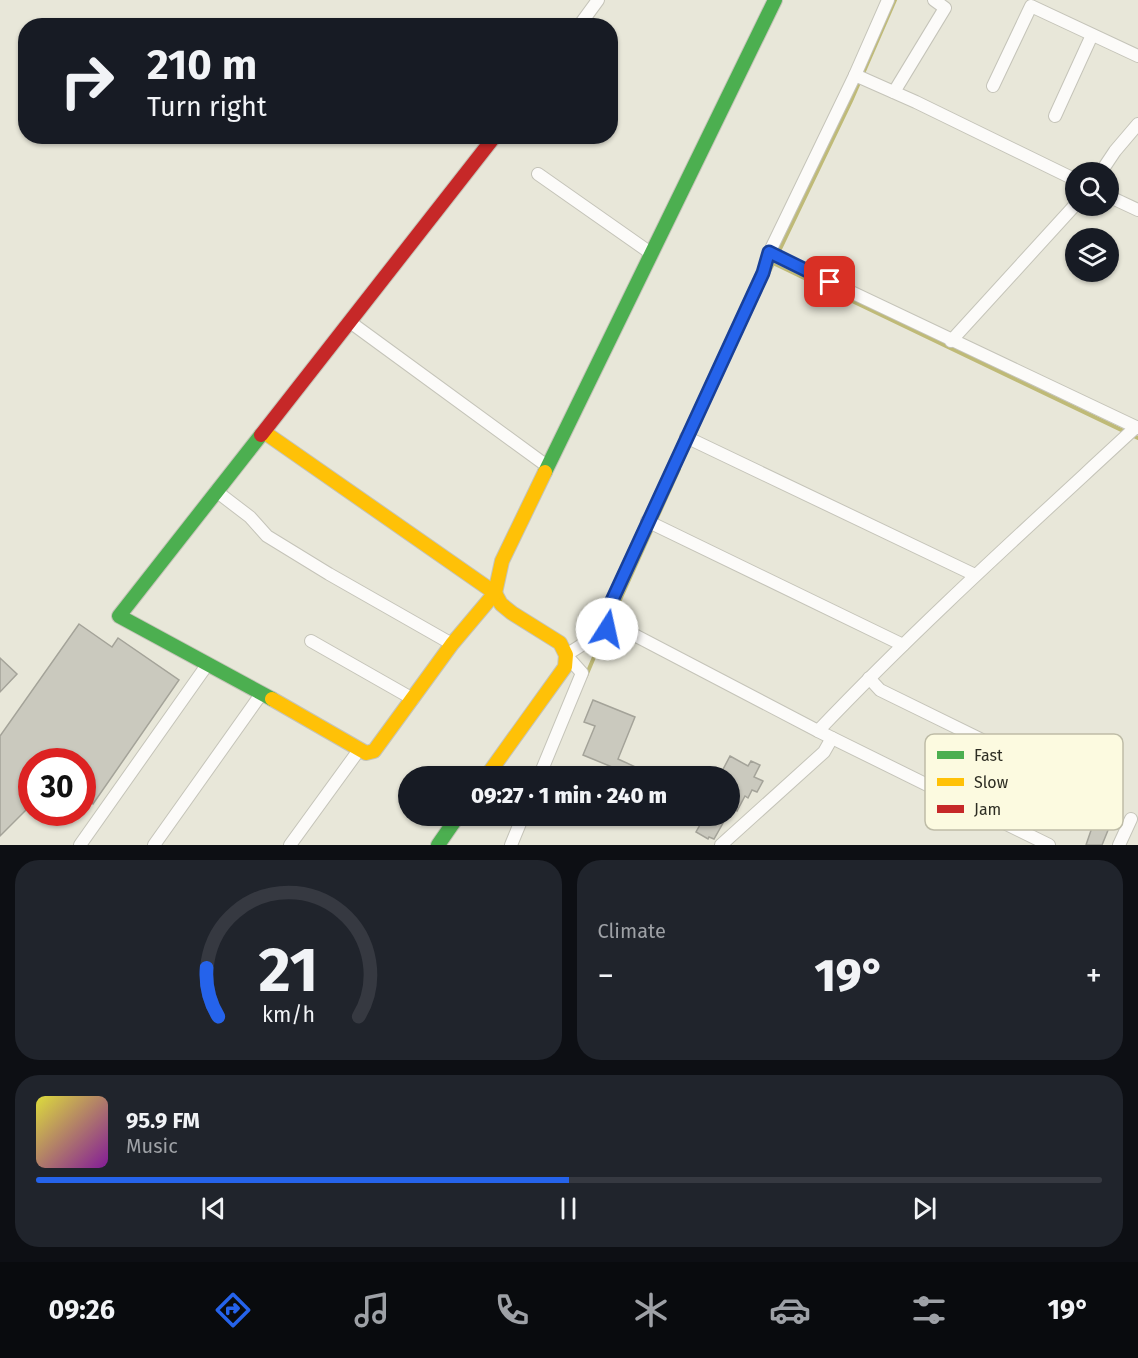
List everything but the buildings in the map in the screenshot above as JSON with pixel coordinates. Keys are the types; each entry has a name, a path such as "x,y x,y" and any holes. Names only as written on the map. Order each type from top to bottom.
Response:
{"street":[{"path":"585,18 598,0"},
{"path":"489,144 119,616 207,665 216,667 366,753 374,751 452,644 495,592 502,561 547,465 775,0"},
{"path":"607,629 609,607 763,273 769,252 855,75 888,0"},
{"path":"894,92 945,8 933,0"},
{"path":"993,86 1031,6 1138,56"},
{"path":"1055,116 1092,34"},
{"path":"855,75 1065,175"},
{"path":"1108,162 1138,124"},
{"path":"538,174 652,254"},
{"path":"1119,201 1138,210"},
{"path":"951,341 1065,216"},
{"path":"769,252 1137,428 975,575 818,731"},
{"path":"350,322 547,465"},
{"path":"264,432 495,592 501,604 512,613 560,643 566,655 582,673 544,766"},
{"path":"686,437 975,575"},
{"path":"216,491 250,518 267,536 452,644"},
{"path":"647,522 903,645"},
{"path":"566,655 607,629 621,628 925,784"},
{"path":"311,641 413,699"},
{"path":"494,766 565,667 566,655"},
{"path":"80,845 207,665"},
{"path":"869,678 880,690 970,734"},
{"path":"154,845 262,693"},
{"path":"721,845 824,752 832,738"},
{"path":"290,845 359,750"},
{"path":"1119,845 1131,819"},
{"path":"438,845 451,826"},
{"path":"511,845 519,826"},
{"path":"1018,830 1048,845"}],"waterway":[{"path":"768,274 851,101 895,0"},
{"path":"773,263 1138,438"},
{"path":"614,613 679,469"},
{"path":"586,676 603,636"}],"traffic: fast":[{"path":"545,472 775,0"},
{"path":"261,435 119,616 272,699"},
{"path":"438,845 451,826"}],"traffic: slow":[{"path":"264,432 495,593 501,604 512,613 560,643 566,655 565,667 494,766"},
{"path":"272,699 366,753 374,751 452,644 495,593 502,561 545,472"}],"traffic: jam":[{"path":"261,435 489,144"}],"route":[{"path":"607,629 609,607 763,273 769,252 830,282"}]}
